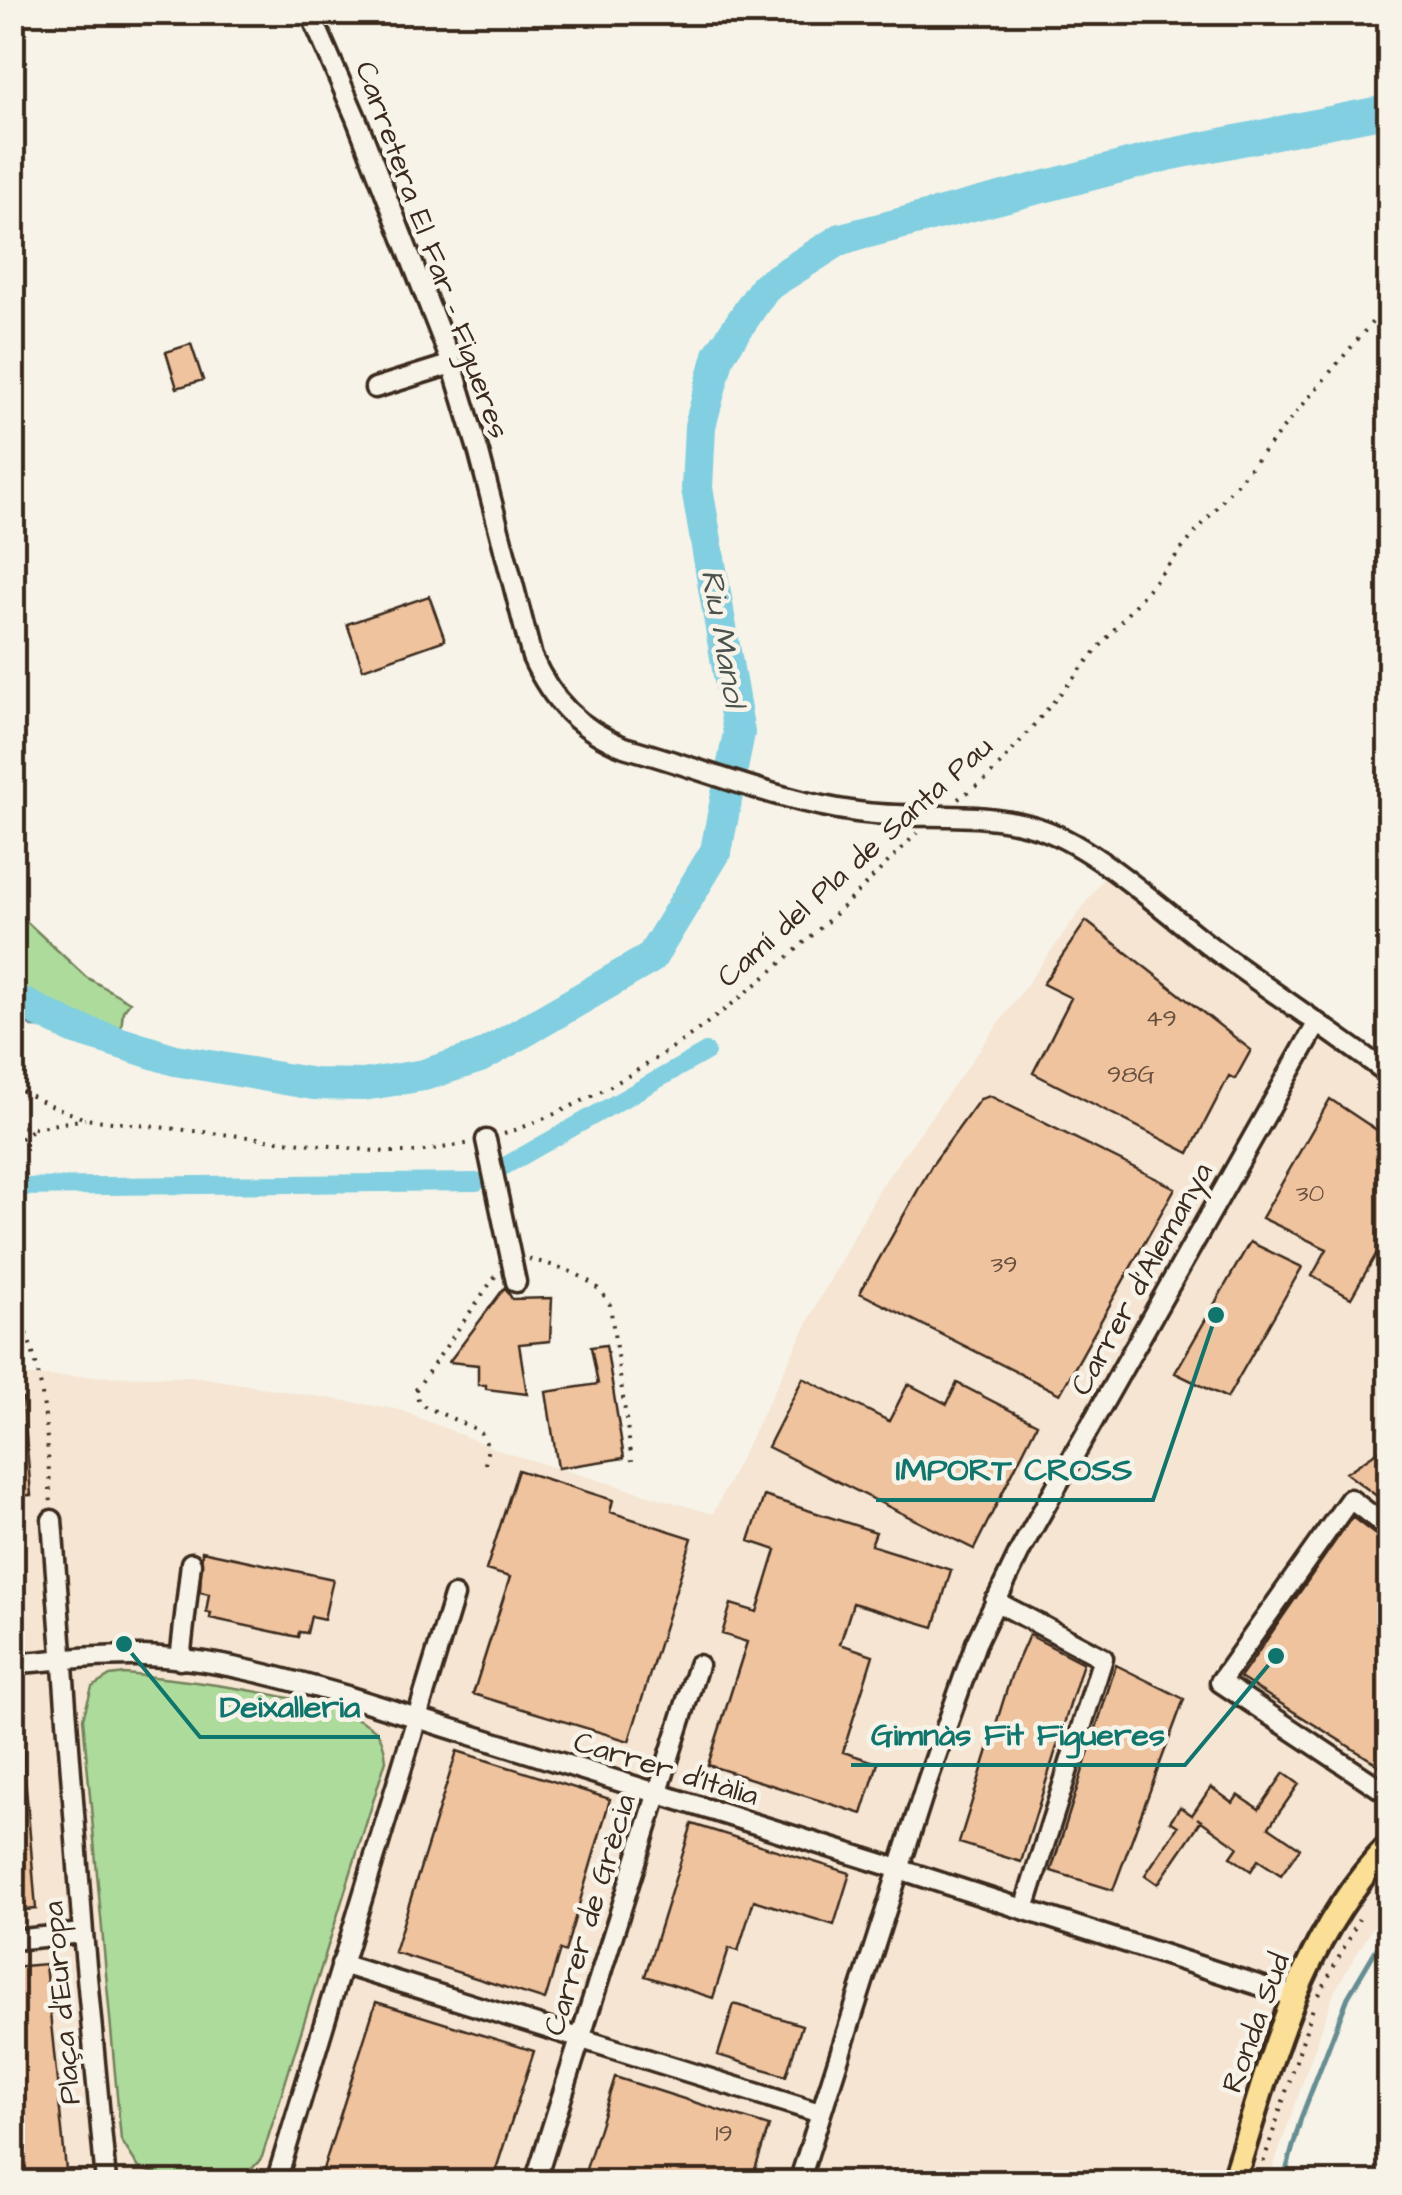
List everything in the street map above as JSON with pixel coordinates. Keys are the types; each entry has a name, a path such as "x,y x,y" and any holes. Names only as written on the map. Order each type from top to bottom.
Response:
{"main road":[{"name":"Ronda Sud","path":"1233,2182 1292,1996 1334,1915 1390,1845"}],"street":[{"name":"Carretera El Far - Figueres","path":"310,12 356,118 452,364 522,624 542,680 572,718 598,737 800,801 862,813 936,814 1020,823 1070,842 1390,1075"},
{"path":"375,388 452,364"},
{"name":"Carrer d'Alemanya","path":"799,2182 956,1692 996,1601 1021,1549 1317,1024"},
{"path":"486,1140 516,1282"},
{"path":"1390,1529 1350,1499 1220,1682 1390,1795"},
{"name":"Plaça d'Europa","path":"52,1520 106,2182"},
{"path":"180,1660 191,1563"},
{"path":"276,2182 454,1596"},
{"path":"996,1601 1103,1658 1024,1909"},
{"name":"Carrer d'Itàlia","path":"12,1664 104,1656 180,1660 262,1673 899,1869 1292,1996"},
{"name":"Carrer de Grècia","path":"536,2182 698,1665"},
{"path":"12,1940 83,1933"},
{"path":"341,1964 820,2114"}],"path":[{"name":"Camí del Pla de Santa Pau","path":"85,1119 385,1152 419,1152 486,1140 572,1107 680,1045 864,886 936,814 985,780 1002,763 1390,300"},
{"path":"12,1086 85,1119"},
{"path":"12,1125 34,1128 85,1119"},
{"path":"12,1145 34,1128"},
{"path":"484,1464 488,1447 480,1431 426,1407 415,1392 510,1254 577,1275 606,1295 632,1462"},
{"path":"12,1305 41,1379 52,1520"},
{"path":"1257,2182 1314,2006 1365,1908"}],"shaded area":[{"path":"1116,861 1389,1062 1389,1901 1335,1990 1268,2182 13,2182 13,1376 199,1377 400,1410 503,1452 713,1514 819,1300 882,1185"}],"green space":[{"path":"12,908 86,977 130,1002 123,1011 121,1030 53,1007 13,984"},
{"path":"125,1674 257,1692 329,1708 376,1731 385,1752 386,1760 262,2157 238,2177 222,2181 188,2181 139,2168 121,2140 83,1718 92,1687 110,1676"}],"water":[{"path":"12,984 54,1007 121,1030 32,1027 13,1016"}],"building":[{"path":"191,344 203,380 177,388 166,352"},
{"path":"429,596 445,640 363,669 347,624"},
{"path":"1086,921 1251,1050 1235,1079 1229,1076 1189,1153 1033,1073 1071,998 1043,984"},
{"path":"990,1096 1175,1188 1060,1394 860,1293 932,1165 980,1099"},
{"path":"1330,1099 1390,1139 1390,1230 1351,1298 1312,1276 1327,1249 1262,1218"},
{"path":"1250,1242 1302,1267 1227,1398 1175,1373"},
{"path":"505,1287 512,1299 552,1298 550,1341 519,1344 527,1394 486,1389 486,1385 478,1385 478,1365 449,1362"},
{"path":"606,1345 624,1458 558,1468 546,1392 598,1384 591,1347"},
{"path":"803,1378 889,1421 908,1384 947,1404 957,1383 1037,1424 974,1549 768,1447"},
{"path":"23,1399 31,1495 12,1496 12,1400"},
{"path":"1390,1443 1390,1506 1346,1473"},
{"path":"518,1470 613,1500 610,1512 692,1538 629,1741 473,1694 510,1577 486,1570"},
{"path":"764,1496 876,1532 871,1545 951,1570 934,1627 853,1603 840,1644 873,1655 843,1752 878,1763 862,1814 708,1765 747,1642 722,1634 731,1604 757,1612 776,1550 749,1541"},
{"path":"1352,1517 1390,1546 1390,1772 1240,1678"},
{"path":"202,1551 333,1579 324,1619 311,1616 307,1633 299,1632 298,1637 210,1618 211,1613 206,1612 209,1594 200,1592"},
{"path":"1029,1635 1083,1663 1021,1862 959,1843 1011,1676"},
{"path":"1116,1665 1184,1699 1113,1890 1051,1871"},
{"path":"12,1750 23,1750 36,1909 12,1911"},
{"path":"457,1751 610,1799 565,1952 560,1950 545,2000 394,1952"},
{"path":"1284,1773 1299,1784 1269,1827 1300,1848 1281,1875 1258,1860 1251,1871 1231,1857 1238,1847 1197,1818 1201,1821 1158,1884 1145,1875 1178,1826 1170,1821 1180,1807 1192,1815 1211,1787 1233,1803 1238,1795 1259,1809"},
{"path":"692,1824 850,1873 834,1925 754,1900 738,1951 729,1948 713,1998 645,1976"},
{"path":"45,1964 67,2180 12,2182 12,1967"},
{"path":"376,2002 534,2051 492,2182 319,2182"},
{"path":"734,2004 802,2025 786,2076 718,2055"},
{"path":"615,2077 769,2126 751,2182 582,2182"}],"waterway":[{"name":"Riu Manol","path":"12,998 73,1028 175,1060 314,1084 363,1085 424,1075 480,1057 651,958 716,851 739,733 697,488 700,426 719,355 765,287 841,239 1167,155 1390,110"},
{"path":"503,1167 706,1052"},
{"path":"12,1187 477,1182"},
{"path":"1283,2182 1301,2118 1348,1997 1390,1926"}],"place":[{"name":"IMPORT CROSS","path":"1216,1315"},
{"name":"Deixalleria","path":"124,1644"},
{"name":"Gimnàs Fit Figueres","path":"1276,1656"}]}
